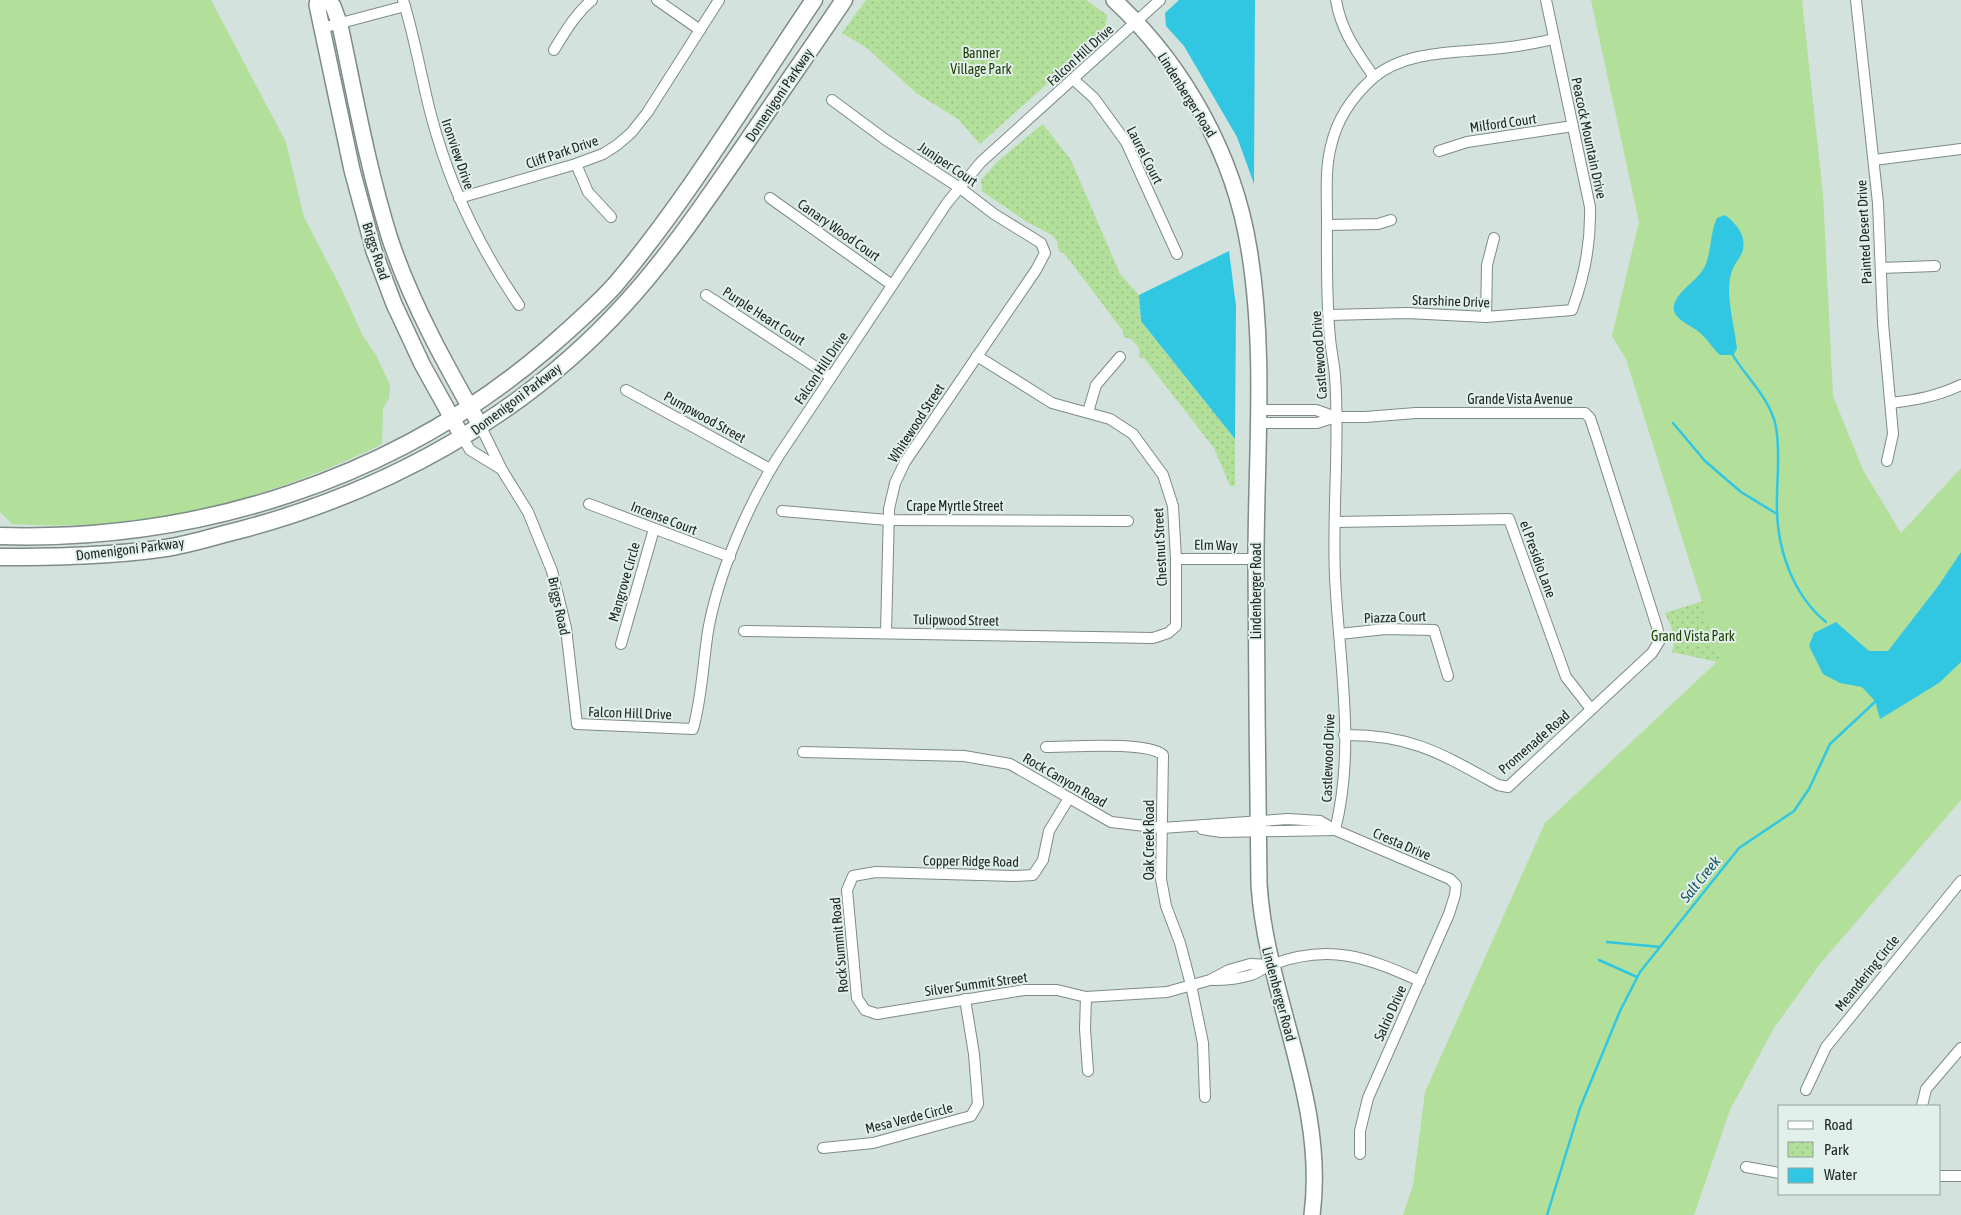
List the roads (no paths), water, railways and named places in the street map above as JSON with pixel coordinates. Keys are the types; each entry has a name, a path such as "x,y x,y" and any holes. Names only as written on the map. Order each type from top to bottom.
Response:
{"main road":[{"name":"Domenigoni Parkway","path":"0,536 62,536 121,533 226,514 277,499 338,477 402,447 470,408 515,376 570,328 613,286 665,221 814,0"},
{"name":"Domenigoni Parkway","path":"0,557 108,555 168,547 211,538 282,519 342,497 418,462 481,427 568,360 603,328 644,283 700,211 844,0"}],"street":[{"name":"Briggs Road","path":"318,0 317,5 352,170 374,251 394,304 422,364 470,450 502,470"},
{"name":"Briggs Road","path":"326,0 333,6 340,25 372,178 391,240 427,327 502,470 528,512 543,546 556,584 566,628 577,724"},
{"path":"554,50 583,7 592,0"},
{"path":"657,0 700,30"},
{"name":"Cliff Park Drive","path":"459,198 576,164 603,154 631,133 647,113 719,0"},
{"name":"Lindenberger Road","path":"1114,0 1137,22 1168,60 1197,104 1217,143 1234,187 1249,248 1254,290 1257,417 1256,559 1260,902 1271,965 1308,1107 1315,1172 1312,1215"},
{"name":"Falcon Hill Drive","path":"577,724 693,729 708,628 724,571 770,469 892,285 960,188 981,162 1074,80 1160,0"},
{"path":"1336,0 1346,34 1374,77"},
{"name":"Peacock Mountain Drive","path":"1546,0 1588,194 1590,235 1578,296 1572,310"},
{"name":"Painted Desert Drive","path":"1856,0 1874,160 1883,323 1891,403 1893,434 1887,461"},
{"path":"322,28 340,25 404,3"},
{"name":"Ironview Drive","path":"404,3 431,117 459,198 477,239 518,305"},
{"name":"Castlewood Drive","path":"1335,830 1344,788 1344,735 1340,634 1335,575 1336,417 1329,315 1327,225 1328,166 1332,138 1348,106 1374,77 1406,61 1554,40"},
{"name":"Laurel Court","path":"1074,80 1094,98 1126,142 1177,254"},
{"name":"Juniper Court","path":"832,100 886,140 960,188 994,214 1041,243 1045,253"},
{"name":"Milford Court","path":"1439,150 1467,142 1573,126"},
{"path":"1874,160 1961,149"},
{"path":"576,164 588,192 611,217"},
{"name":"Canary Wood Court","path":"770,198 892,285"},
{"path":"1327,225 1378,224 1391,220"},
{"path":"1486,316 1487,265 1494,238"},
{"name":"Whitewood Street","path":"886,633 888,520 895,482 905,462 1036,270 1045,253"},
{"path":"1881,268 1935,266"},
{"name":"Purple Heart Court","path":"706,295 831,377"},
{"name":"Starshine Drive","path":"1329,315 1407,313 1486,316 1572,310"},
{"name":"Chestnut Street","path":"977,356 1052,404 1110,419 1133,434 1163,475 1173,506 1176,559 1176,626 1168,633"},
{"path":"1088,412 1096,386 1120,357"},
{"path":"1891,403 1924,399 1944,394 1961,385"},
{"name":"Pumpwood Street","path":"626,390 770,469"},
{"name":"Grande Vista Avenue","path":"1257,417 1317,423 1336,417 1443,412 1585,413 1590,418 1597,439 1660,640"},
{"name":"Incense Court","path":"589,504 730,557"},
{"name":"Crape Myrtle Street","path":"782,511 888,520 1128,521"},
{"name":"el Presidio Lane","path":"1335,522 1509,519 1566,677 1591,710"},
{"name":"Mangrove Circle","path":"621,644 654,529"},
{"name":"Elm Way","path":"1176,559 1256,559"},
{"name":"Piazza Court","path":"1340,634 1385,629 1434,630 1448,676"},
{"name":"Tulipwood Street","path":"744,631 1153,638 1168,633"},
{"name":"Promenade Road","path":"1344,735 1385,736 1424,746 1498,785 1508,787 1652,653 1660,640"},
{"name":"Oak Creek Road","path":"1046,747 1156,749 1163,755 1161,879 1166,906 1180,943 1191,985 1203,1043 1205,1097"},
{"name":"Rock Canyon Road","path":"803,752 964,756 1010,764 1111,822 1162,828 1193,827 1221,832 1258,825"},
{"name":"Copper Ridge Road","path":"853,876 876,872 1033,875 1043,860 1050,831 1069,798"},
{"name":"Cresta Drive","path":"1258,825 1335,830 1450,879 1456,884"},
{"name":"Rock Summit Road","path":"853,876 848,890 857,998 865,1010"},
{"name":"Meandering Circle","path":"1806,1090 1826,1047 1961,881"},
{"name":"Salrio Drive","path":"1360,1154 1360,1131 1368,1098 1449,914 1456,895 1456,884"},
{"name":"Silver Summit Street","path":"865,1010 877,1014 1024,990 1057,990 1086,996 1167,992 1210,980 1229,970 1250,964 1271,965 1303,957 1342,954 1377,962 1420,981"},
{"path":"1086,996 1085,1029 1088,1071"},
{"name":"Mesa Verde Circle","path":"823,1148 873,1143 970,1116 978,1104 974,1054 965,999"},
{"path":"1922,1105 1926,1089 1961,1048"},
{"path":"1746,1167 1778,1173"},
{"path":"1941,1176 1961,1176"}],"water":[{"path":"1179,0 1255,0 1254,184 1237,137 1184,46 1166,26 1165,13"},
{"path":"1725,215 1739,229 1744,245 1742,253 1732,271 1729,289 1737,349 1733,355 1720,355 1702,334 1679,319 1674,310 1677,298 1705,266 1715,223 1717,218"},
{"path":"1229,251 1236,306 1235,439 1141,321 1139,295"},
{"path":"1961,552 1961,662 1939,683 1880,719 1875,701 1862,687 1840,683 1823,674 1809,646 1814,633 1836,622 1869,651 1888,651 1939,585"}],"waterway":[{"path":"1731,352 1763,397 1773,416 1778,448 1777,500 1781,542 1790,572 1797,586 1805,599 1826,622"},
{"path":"1673,423 1705,461 1741,492 1777,514"},
{"name":"Salt Creek","path":"1547,1215 1580,1108 1620,1011 1640,972 1739,848 1794,811 1809,789 1830,744 1877,700"},
{"path":"1607,942 1660,947"},
{"path":"1599,960 1637,977"}],"park label":[{"name":"Banner Village Park","path":"981,62"},
{"name":"Grand Vista Park","path":"1693,636"}]}
